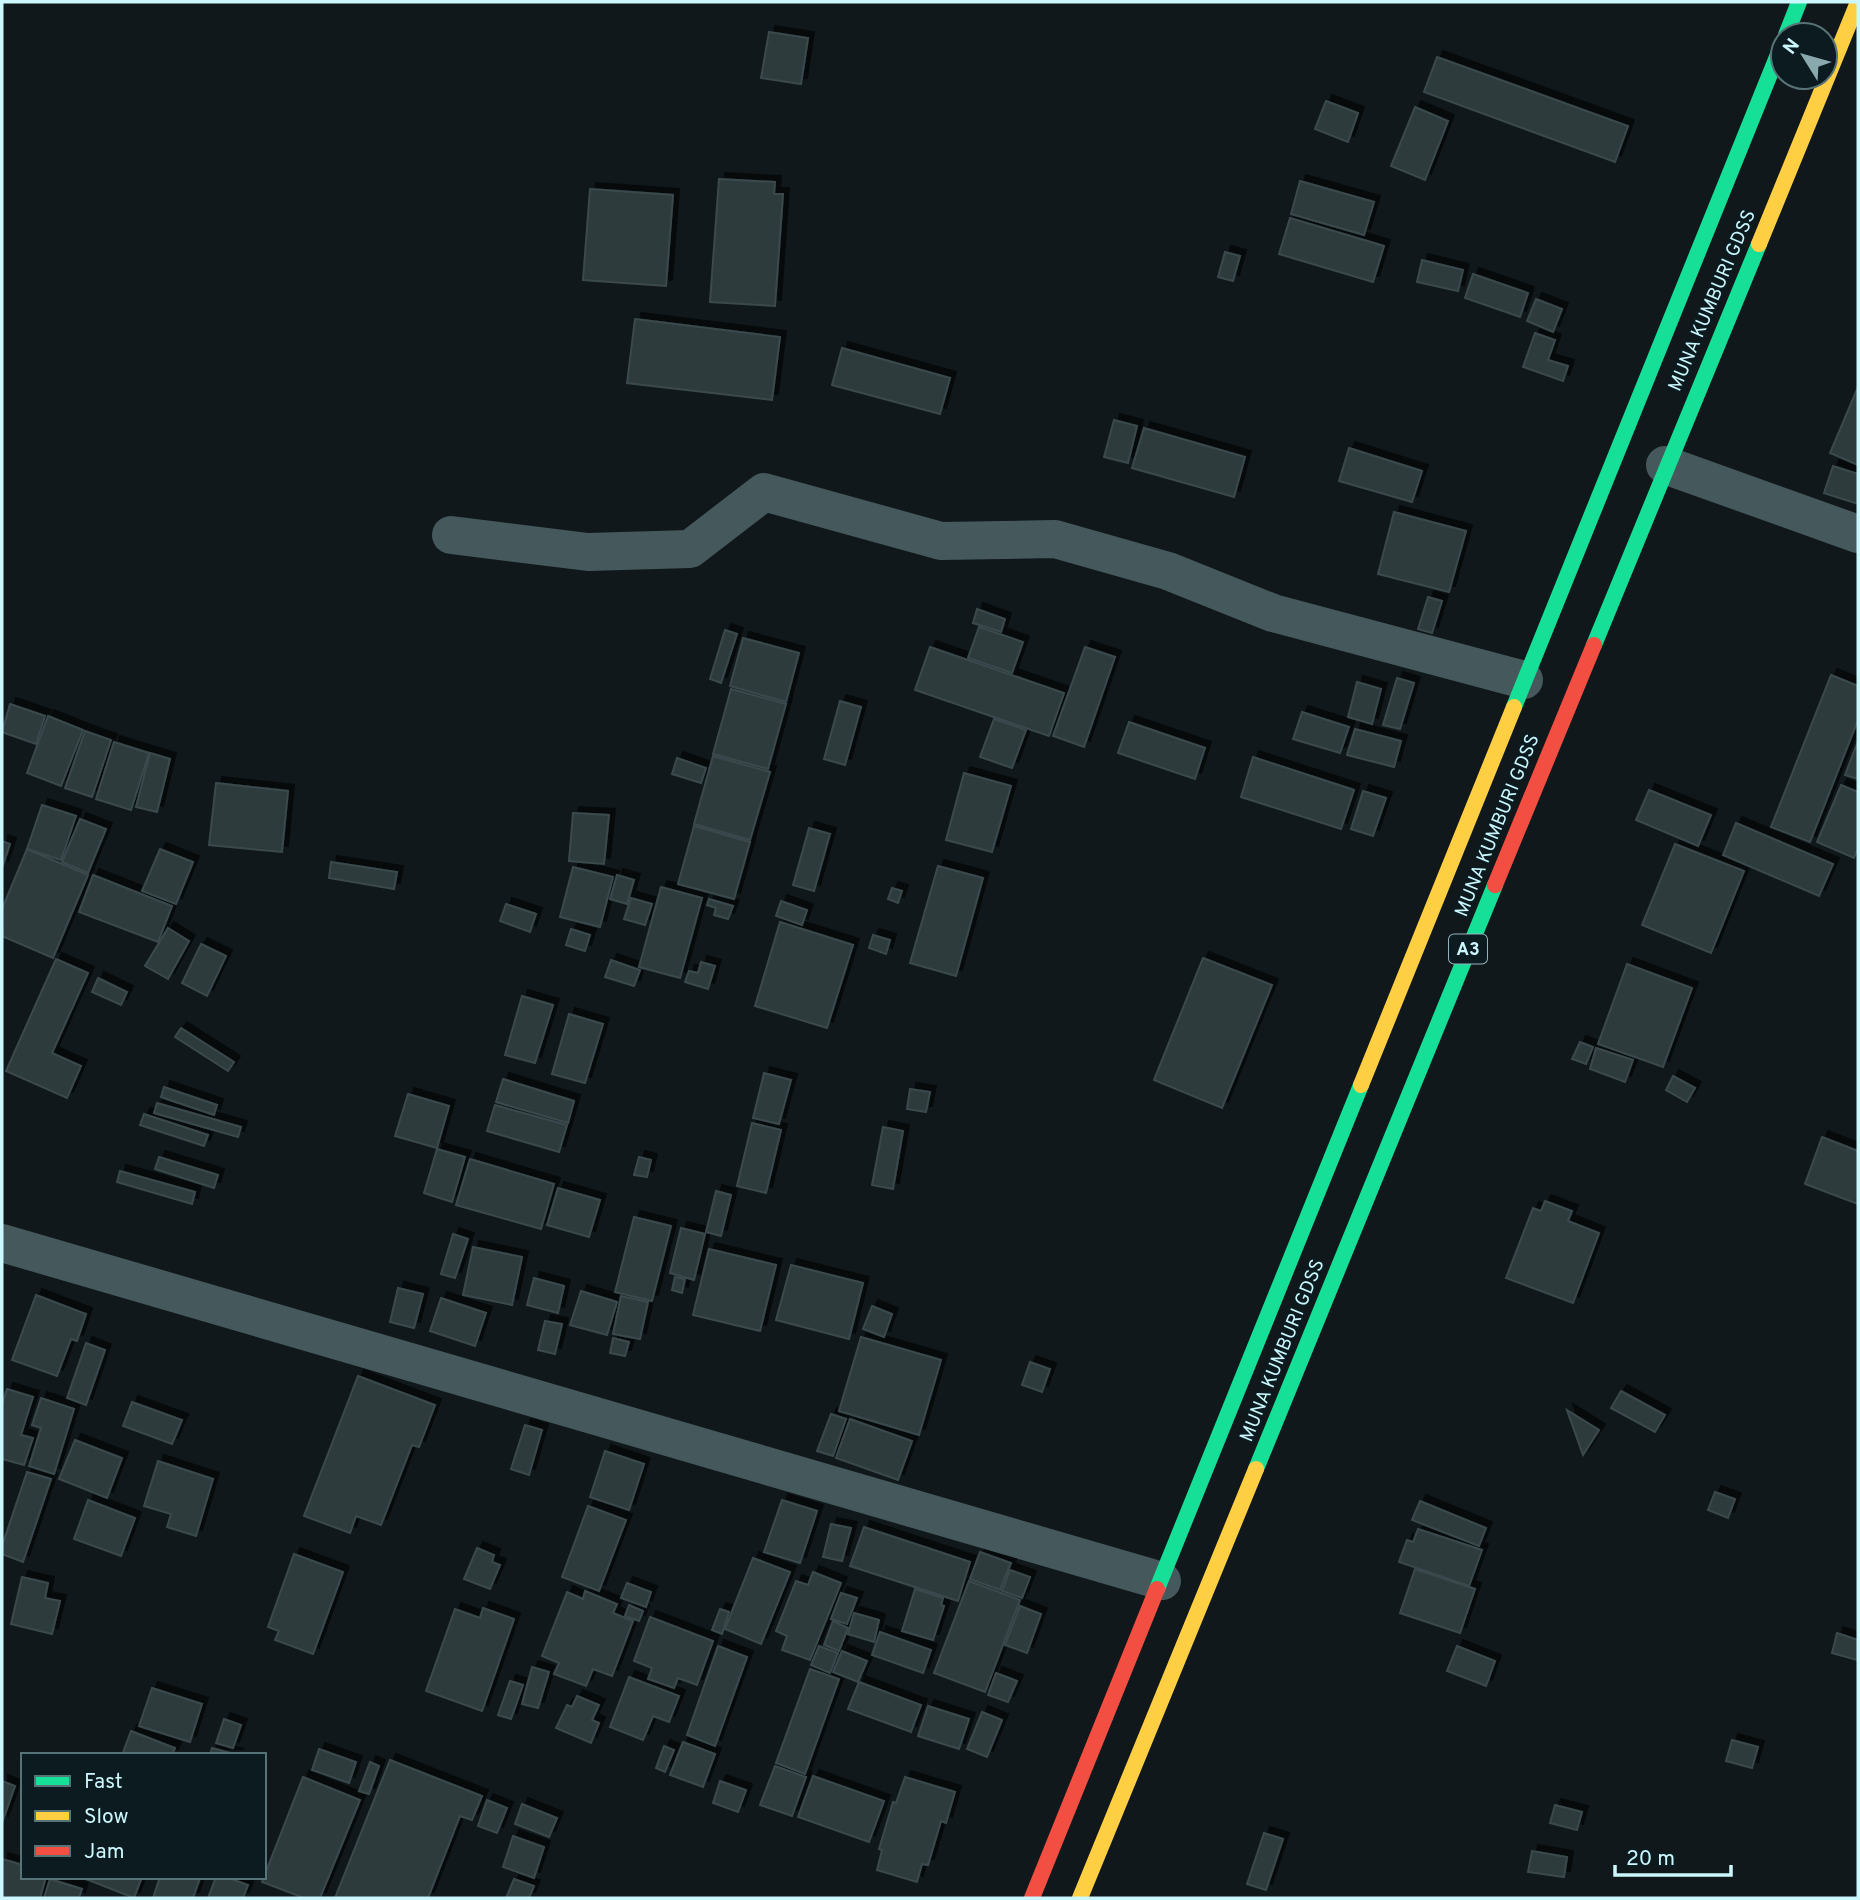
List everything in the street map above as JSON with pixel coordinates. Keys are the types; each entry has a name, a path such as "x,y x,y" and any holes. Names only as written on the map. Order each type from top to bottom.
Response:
{"highway":[{"path":"1792,21 1799,2"},
{"name":"MUNA KUMBURI GDSS","path":"1080,1898 1665,465 1858,2"},
{"name":"MUNA KUMBURI GDSS","path":"1032,1898 1769,76"}],"street":[{"path":"1665,465 1858,534"},
{"path":"451,535 588,552 690,549 764,492 941,541 1055,539 1168,571 1273,613 1524,680"},
{"path":"2,1243 1162,1581"}],"building":[{"path":"769,32 808,38 801,84 761,78"},
{"path":"1437,57 1628,126 1615,162 1424,92"},
{"path":"1326,101 1358,113 1348,142 1315,129"},
{"path":"1415,107 1448,121 1425,180 1391,166"},
{"path":"719,179 775,182 774,194 783,194 775,306 710,302"},
{"path":"1300,181 1374,202 1364,235 1291,214"},
{"path":"590,189 673,195 666,286 583,280"},
{"path":"1290,218 1384,246 1373,282 1279,254"},
{"path":"1225,252 1240,256 1233,281 1218,277"},
{"path":"1422,260 1463,270 1458,291 1417,282"},
{"path":"1473,274 1528,293 1520,317 1465,298"},
{"path":"1536,299 1562,309 1553,332 1527,321"},
{"path":"635,319 780,337 772,400 627,383"},
{"path":"1535,333 1555,340 1548,360 1568,366 1563,381 1523,367"},
{"path":"842,348 950,378 940,414 832,385"},
{"path":"1858,387 1858,465 1830,453"},
{"path":"1114,420 1137,426 1128,463 1104,457"},
{"path":"1144,428 1245,457 1234,497 1132,468"},
{"path":"1349,448 1422,471 1412,502 1339,481"},
{"path":"1833,466 1858,474 1858,504 1824,493"},
{"path":"1394,512 1466,531 1449,592 1378,574"},
{"path":"1428,597 1442,601 1432,633 1418,629"},
{"path":"977,609 1005,619 1001,632 973,623"},
{"path":"979,627 1023,642 1012,673 968,658"},
{"path":"725,630 737,634 721,683 710,679"},
{"path":"743,638 799,653 786,702 730,686"},
{"path":"930,647 1064,693 1049,736 915,690"},
{"path":"1085,647 1115,657 1084,747 1053,736"},
{"path":"1831,675 1858,686 1858,720 1810,842 1771,827"},
{"path":"1397,678 1414,683 1400,729 1383,725"},
{"path":"1357,682 1381,689 1372,724 1348,717"},
{"path":"731,689 786,704 768,769 713,754"},
{"path":"840,701 861,707 845,765 824,759"},
{"path":"10,704 45,716 36,744 2,732"},
{"path":"1302,712 1349,727 1340,753 1293,739"},
{"path":"48,716 83,730 61,786 27,773"},
{"path":"994,719 1026,730 1012,768 980,757"},
{"path":"1129,722 1205,748 1195,779 1118,753"},
{"path":"1355,729 1401,741 1394,767 1347,755"},
{"path":"85,731 111,740 92,797 65,788"},
{"path":"1858,741 1858,779 1845,775"},
{"path":"114,742 149,753 131,810 96,799"},
{"path":"150,753 170,759 157,812 136,807"},
{"path":"713,756 770,772 750,840 694,824"},
{"path":"1253,757 1354,790 1341,829 1241,797"},
{"path":"677,758 706,768 701,783 672,774"},
{"path":"964,773 1011,786 992,852 946,840"},
{"path":"216,783 288,791 282,852 209,845"},
{"path":"1841,785 1858,792 1858,848 1854,858 1817,842"},
{"path":"1649,790 1711,815 1698,846 1636,820"},
{"path":"1363,791 1386,798 1373,836 1351,829"},
{"path":"42,805 76,816 61,860 27,849"},
{"path":"573,813 609,815 604,864 569,861"},
{"path":"80,819 106,829 88,873 62,862"},
{"path":"1736,823 1833,864 1819,896 1723,855"},
{"path":"694,826 750,842 734,899 678,884"},
{"path":"809,828 830,834 814,891 793,885"},
{"path":"2,841 10,844 2,868"},
{"path":"1675,844 1744,871 1711,953 1642,925"},
{"path":"27,849 88,875 53,958 2,936 2,909"},
{"path":"160,849 193,862 176,904 142,891"},
{"path":"331,862 397,872 394,889 329,878"},
{"path":"938,866 983,878 956,976 910,963"},
{"path":"573,867 613,877 600,927 560,917"},
{"path":"93,875 172,906 158,942 79,912"},
{"path":"617,875 634,880 627,904 610,899"},
{"path":"661,887 702,898 680,978 639,967"},
{"path":"892,888 902,891 898,903 888,899"},
{"path":"631,898 652,904 645,925 624,919"},
{"path":"709,899 733,906 728,919 714,915 716,908 707,905"},
{"path":"781,901 807,910 802,925 776,916"},
{"path":"506,904 536,914 530,932 500,921"},
{"path":"780,922 853,945 827,1028 755,1006"},
{"path":"168,928 189,941 168,979 145,966"},
{"path":"571,929 590,935 585,951 566,945"},
{"path":"873,935 890,940 886,954 869,948"},
{"path":"201,944 226,956 207,996 182,983"},
{"path":"1203,958 1272,985 1222,1108 1154,1080"},
{"path":"56,959 88,973 52,1053 81,1066 67,1098 6,1071"},
{"path":"611,960 640,970 634,986 605,977"},
{"path":"701,962 715,966 708,989 685,982 689,971 698,973"},
{"path":"1627,964 1692,988 1663,1067 1598,1044"},
{"path":"98,978 127,992 121,1005 92,992"},
{"path":"522,996 553,1005 535,1063 505,1055"},
{"path":"569,1014 603,1024 585,1083 552,1074"},
{"path":"181,1028 234,1062 228,1071 175,1037"},
{"path":"1580,1042 1593,1047 1586,1064 1572,1059"},
{"path":"1596,1048 1633,1060 1625,1082 1590,1069"},
{"path":"764,1073 791,1080 779,1124 753,1118"},
{"path":"1673,1076 1695,1088 1687,1102 1666,1090"},
{"path":"503,1079 574,1101 568,1123 496,1102"},
{"path":"164,1087 217,1105 214,1115 161,1097"},
{"path":"910,1089 930,1092 926,1112 907,1109"},
{"path":"408,1094 449,1106 437,1148 395,1136"},
{"path":"157,1103 241,1127 238,1137 154,1113"},
{"path":"495,1105 567,1125 559,1152 487,1131"},
{"path":"144,1114 208,1135 204,1146 140,1125"},
{"path":"752,1123 781,1130 766,1193 737,1186"},
{"path":"883,1127 903,1131 893,1189 872,1185"},
{"path":"1822,1137 1858,1151 1858,1204 1805,1184"},
{"path":"437,1149 465,1157 452,1202 424,1193"},
{"path":"159,1157 218,1175 214,1188 155,1169"},
{"path":"639,1157 651,1160 647,1177 634,1175"},
{"path":"470,1159 554,1184 541,1229 456,1205"},
{"path":"120,1171 195,1192 192,1204 117,1182"},
{"path":"558,1188 600,1200 589,1237 547,1225"},
{"path":"716,1191 731,1195 721,1236 706,1232"},
{"path":"1545,1201 1572,1211 1568,1221 1599,1233 1573,1303 1506,1278 1533,1208 1541,1211"},
{"path":"634,1217 671,1226 652,1301 615,1292"},
{"path":"681,1228 705,1234 694,1280 670,1273"},
{"path":"453,1234 468,1239 455,1278 441,1274"},
{"path":"473,1247 522,1257 512,1305 463,1295"},
{"path":"709,1249 776,1265 760,1331 693,1315"},
{"path":"791,1265 863,1283 849,1339 776,1320"},
{"path":"675,1277 685,1279 682,1293 672,1290"},
{"path":"534,1278 564,1286 558,1313 527,1305"},
{"path":"398,1288 423,1294 414,1328 390,1322"},
{"path":"581,1291 617,1302 607,1335 570,1325"},
{"path":"36,1295 86,1314 77,1341 71,1339 57,1376 12,1360"},
{"path":"621,1296 648,1302 640,1339 613,1334"},
{"path":"441,1298 486,1313 475,1346 430,1331"},
{"path":"872,1306 892,1314 884,1337 863,1329"},
{"path":"545,1321 562,1324 555,1354 538,1350"},
{"path":"861,1337 941,1360 919,1435 839,1411"},
{"path":"613,1338 629,1342 625,1356 610,1353"},
{"path":"86,1343 105,1350 86,1405 67,1398"},
{"path":"1030,1362 1050,1369 1042,1392 1022,1385"},
{"path":"358,1376 435,1405 419,1447 412,1445 381,1525 356,1516 350,1533 304,1516"},
{"path":"7,1389 33,1397 21,1435 33,1438 24,1465 2,1459 2,1404"},
{"path":"1621,1391 1665,1415 1655,1432 1611,1408"},
{"path":"41,1398 74,1409 54,1474 29,1466 41,1428 32,1425"},
{"path":"132,1402 182,1420 172,1444 123,1426"},
{"path":"1567,1410 1599,1430 1583,1455"},
{"path":"831,1414 846,1419 833,1456 817,1451"},
{"path":"850,1419 912,1441 898,1480 836,1458"},
{"path":"525,1425 542,1430 529,1475 511,1469"},
{"path":"75,1440 122,1458 107,1498 59,1479"},
{"path":"605,1451 644,1464 629,1510 590,1497"},
{"path":"158,1461 213,1479 196,1536 167,1527 171,1514 144,1506"},
{"path":"27,1472 51,1479 23,1562 2,1554 2,1546"},
{"path":"1715,1492 1735,1499 1728,1518 1708,1510"},
{"path":"88,1500 135,1518 121,1556 74,1539"},
{"path":"782,1500 817,1511 800,1563 764,1552"},
{"path":"1420,1501 1486,1528 1479,1546 1412,1520"},
{"path":"588,1506 626,1520 599,1591 562,1577"},
{"path":"831,1524 851,1528 842,1561 823,1557"},
{"path":"864,1527 970,1562 958,1601 850,1566"},
{"path":"1418,1529 1482,1550 1469,1586 1399,1562 1407,1540 1413,1542"},
{"path":"477,1548 494,1555 492,1562 500,1565 490,1589 464,1579"},
{"path":"980,1552 1011,1563 1000,1590 970,1579"},
{"path":"294,1554 343,1572 313,1654 275,1640 279,1631 268,1627"},
{"path":"753,1558 790,1572 761,1644 725,1629"},
{"path":"1415,1569 1475,1589 1460,1633 1400,1613"},
{"path":"1010,1570 1030,1577 1022,1598 1002,1591"},
{"path":"813,1572 841,1583 810,1660 782,1650 787,1636 776,1631 796,1581 808,1585"},
{"path":"22,1577 48,1583 45,1598 60,1601 52,1634 11,1624"},
{"path":"969,1581 1020,1600 985,1692 934,1673"},
{"path":"627,1583 651,1592 646,1607 621,1598"},
{"path":"915,1589 943,1598 941,1605 944,1606 933,1640 902,1631"},
{"path":"585,1591 617,1604 613,1613 633,1621 612,1676 593,1669 586,1686 554,1674 559,1663 542,1656 567,1592 583,1599"},
{"path":"841,1593 857,1598 847,1624 831,1619"},
{"path":"629,1605 643,1611 639,1621 625,1616"},
{"path":"1020,1606 1041,1614 1027,1653 1005,1645"},
{"path":"483,1608 514,1619 482,1711 426,1691 455,1609 480,1618"},
{"path":"720,1609 729,1612 722,1634 712,1630"},
{"path":"854,1613 879,1620 874,1642 848,1634"},
{"path":"650,1617 713,1641 697,1685 678,1678 674,1688 648,1679 652,1668 634,1661"},
{"path":"833,1621 848,1628 839,1651 824,1645"},
{"path":"880,1632 931,1650 923,1673 872,1655"},
{"path":"1837,1633 1858,1640 1857,1660 1832,1653"},
{"path":"718,1646 747,1657 715,1746 687,1735"},
{"path":"819,1646 838,1653 830,1673 811,1665"},
{"path":"1457,1646 1495,1661 1486,1686 1447,1671"},
{"path":"842,1651 867,1661 858,1682 833,1672"},
{"path":"532,1667 549,1672 538,1708 522,1704"},
{"path":"810,1669 839,1679 805,1774 776,1763"},
{"path":"996,1673 1017,1681 1008,1702 988,1695"},
{"path":"629,1677 679,1696 669,1722 653,1716 643,1740 610,1727"},
{"path":"510,1681 523,1685 511,1719 498,1715"},
{"path":"859,1682 921,1705 911,1732 848,1709"},
{"path":"152,1688 202,1704 190,1742 139,1726"},
{"path":"577,1696 599,1705 592,1720 599,1723 591,1743 556,1728 567,1705 572,1707"},
{"path":"928,1706 969,1719 959,1749 918,1736"},
{"path":"982,1712 1002,1720 987,1757 967,1749"},
{"path":"224,1719 241,1725 233,1748 216,1743"},
{"path":"131,1731 175,1748 173,1753 123,1753"},
{"path":"1732,1740 1758,1747 1752,1768 1726,1761"},
{"path":"683,1742 715,1754 703,1787 670,1775"},
{"path":"664,1746 674,1750 665,1772 656,1768"},
{"path":"212,1748 231,1753 211,1753"},
{"path":"319,1749 356,1762 349,1783 312,1770"},
{"path":"390,1760 482,1796 472,1820 460,1816 428,1898 335,1898"},
{"path":"370,1762 379,1766 369,1794 359,1791"},
{"path":"775,1766 806,1777 792,1816 760,1805"},
{"path":"813,1776 884,1801 869,1842 798,1817"},
{"path":"303,1777 360,1800 320,1898 304,1898 262,1882 266,1879 266,1872"},
{"path":"905,1777 955,1792 946,1823 941,1821 928,1865 922,1864 917,1882 877,1870 882,1850 879,1849 893,1802 896,1803"},
{"path":"2,1781 15,1786 2,1823"},
{"path":"720,1781 746,1790 738,1812 713,1803"},
{"path":"487,1800 507,1808 497,1833 478,1826"},
{"path":"522,1804 557,1818 549,1837 515,1824"},
{"path":"1555,1805 1582,1812 1577,1830 1550,1823"},
{"path":"1264,1833 1283,1839 1266,1890 1247,1884"},
{"path":"513,1836 544,1847 534,1878 503,1867"},
{"path":"1532,1851 1567,1857 1564,1877 1528,1872"},
{"path":"2,1859 21,1864 21,1879 45,1879 40,1898 2,1898"},
{"path":"50,1879 82,1889 79,1898 44,1898"},
{"path":"86,1879 141,1879 134,1898"},
{"path":"159,1879 200,1879 193,1898 153,1898"},
{"path":"215,1879 232,1879 248,1885 243,1898 208,1898"},
{"path":"514,1879 534,1886 529,1898 506,1898"}],"traffic: fast":[{"path":"1792,21 1799,2"},
{"path":"1514,707 1769,77"},
{"path":"1594,645 1759,244"},
{"path":"1256,1469 1495,885"},
{"path":"1157,1589 1361,1085"}],"traffic: slow":[{"path":"1759,244 1858,2"},
{"path":"1361,1085 1514,707"},
{"path":"1080,1898 1256,1469"}],"traffic: jam":[{"path":"1495,885 1594,645"},
{"path":"1032,1898 1157,1589"}]}
